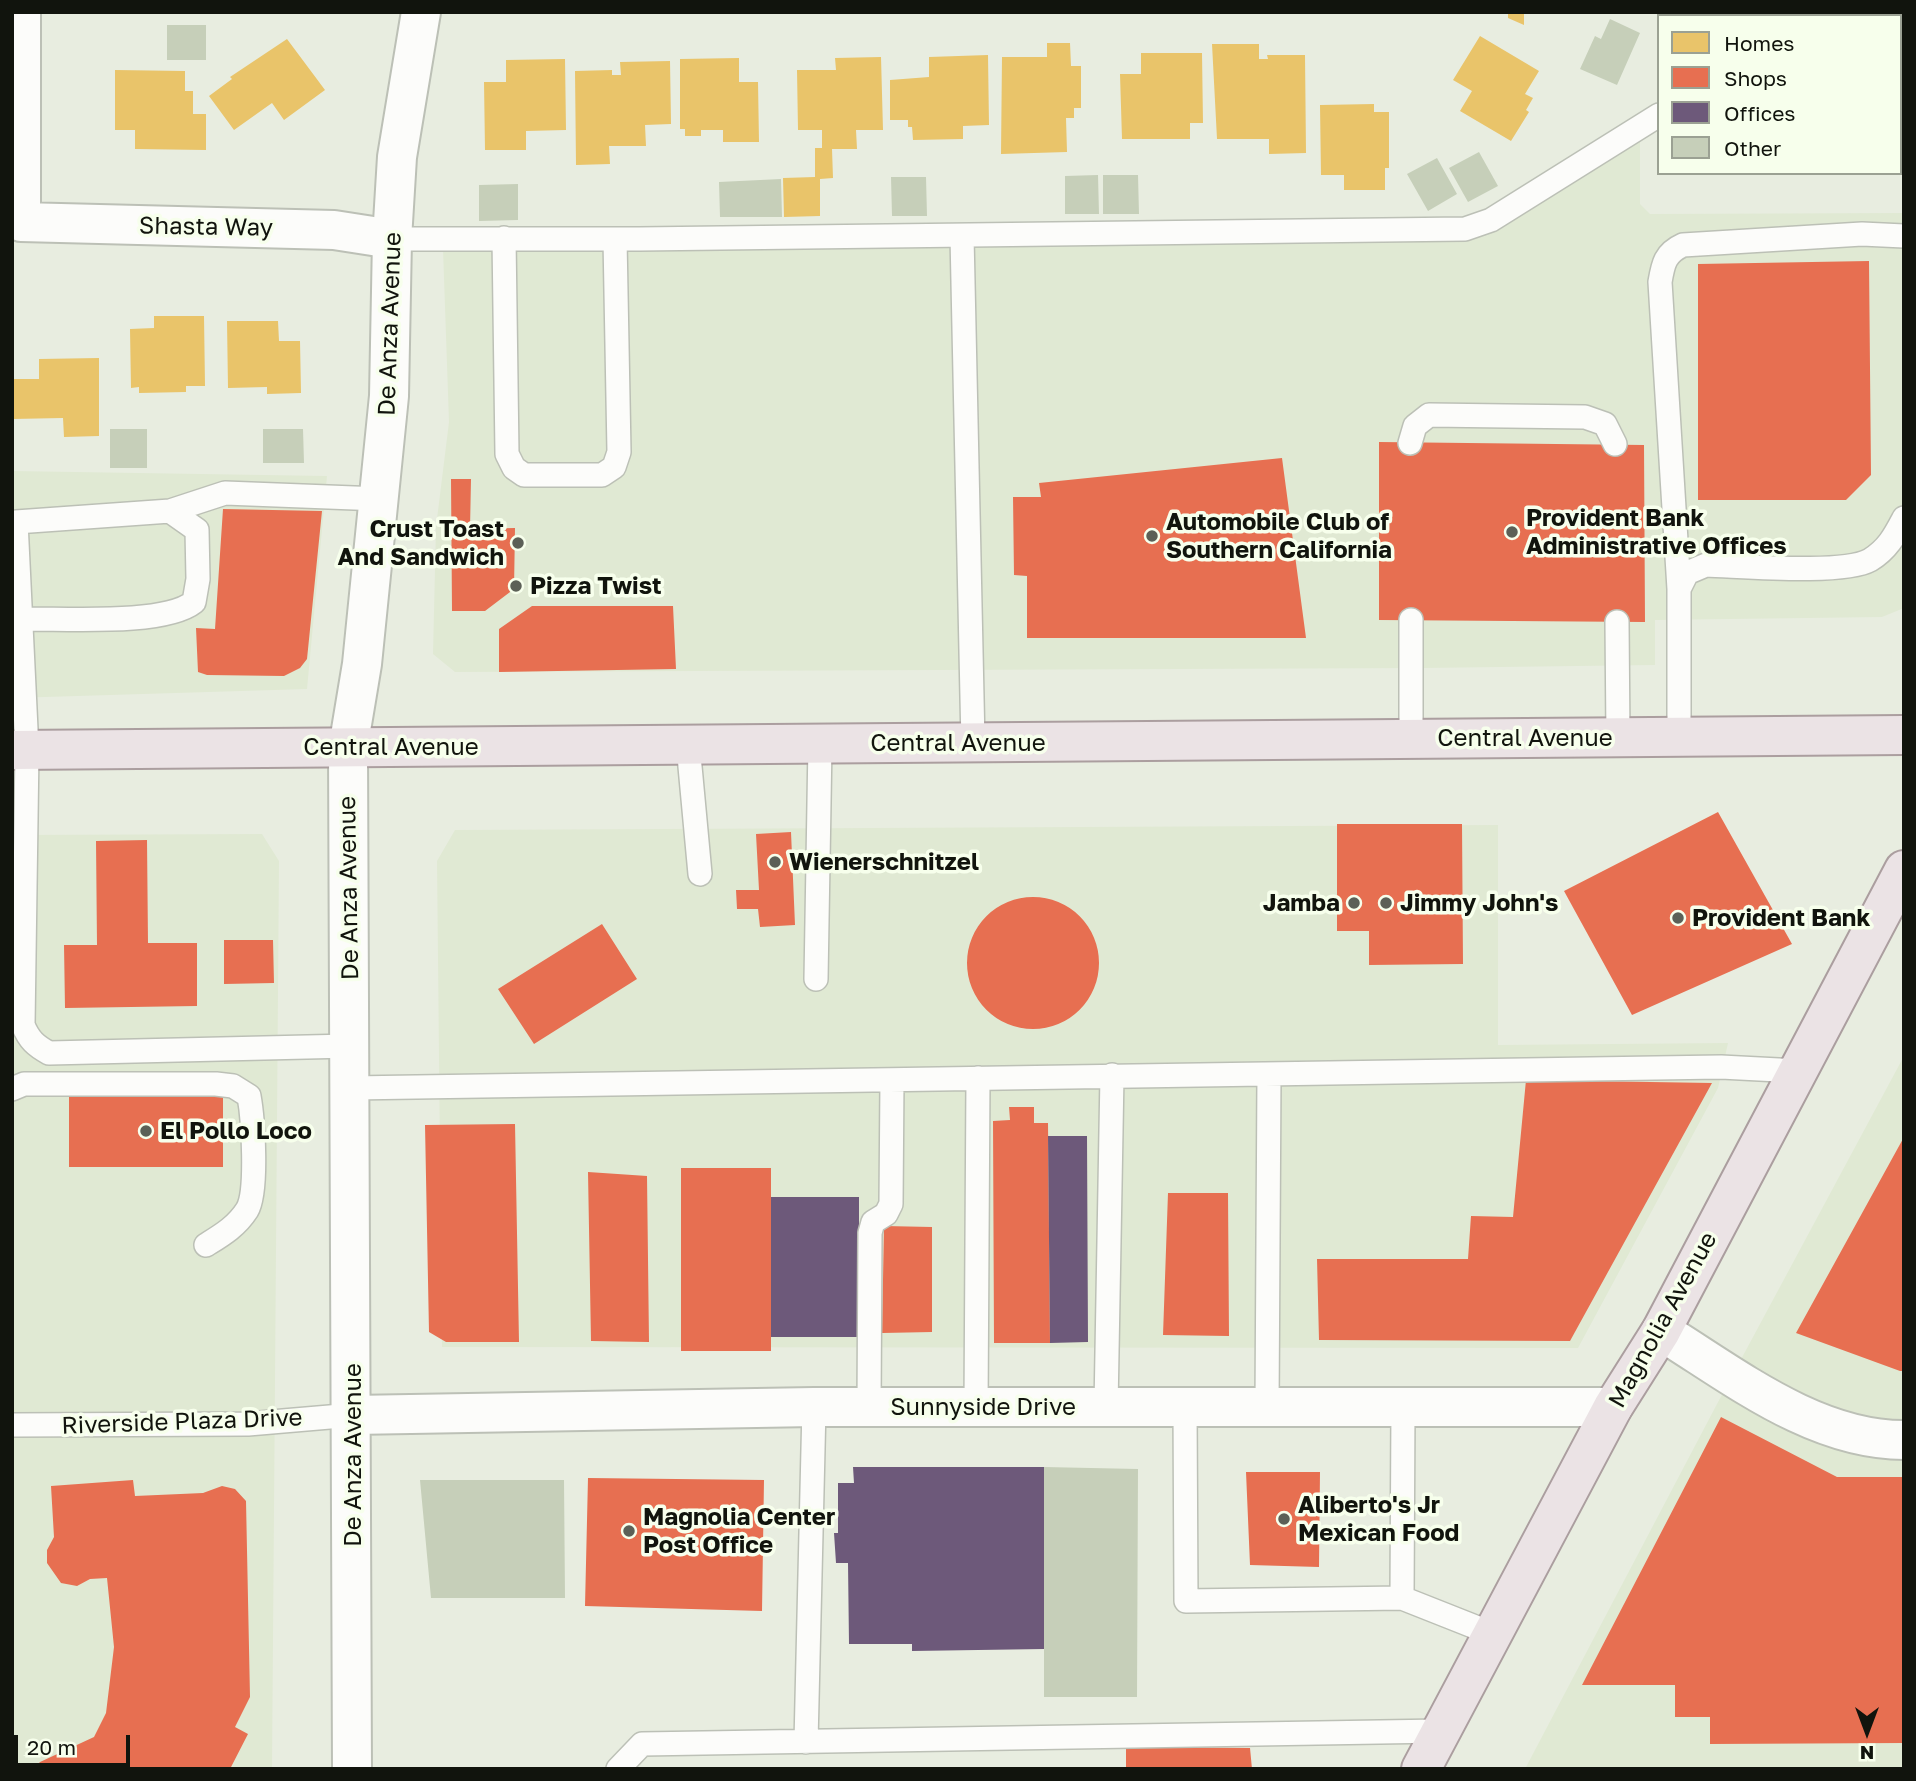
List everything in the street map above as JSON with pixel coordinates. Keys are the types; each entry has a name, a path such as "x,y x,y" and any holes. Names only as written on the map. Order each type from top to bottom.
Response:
{"main road":[{"name":"Central Avenue","path":"19,750 1904,735"},
{"name":"Magnolia Avenue","path":"1421,1769 1614,1407 1661,1331 1904,870"}],"street":[{"path":"16,226 21,12"},
{"name":"De Anza Avenue","path":"352,1769 353,1415 348,748 362,664 389,396 391,239 402,117 421,12"},
{"name":"Shasta Way","path":"16,226 334,230 391,239"},
{"path":"1661,1331 1820,1425 1884,1440 1904,1440"},
{"name":"Sunnyside Drive","path":"353,1415 814,1407 1614,1407"}],"lane":[{"path":"391,239 962,236 1465,229 1491,219 1657,116"},
{"path":"1679,737 1679,589 1660,282 1664,262 1672,250 1683,245 1863,234 1904,236"},
{"path":"962,236 973,743"},
{"path":"504,238 508,454 514,468 524,475 601,475 614,467 619,452 615,239"},
{"path":"1410,443 1415,426 1429,415 1585,417 1605,424 1615,444"},
{"path":"350,1046 49,1053 35,1045 23,1025 19,750 21,619 16,522 170,511 225,493 380,499"},
{"path":"21,619 156,616 183,611 194,602 198,579 197,530 170,511"},
{"path":"1679,589 1687,573 1706,565 1842,567 1869,561 1891,543 1904,517"},
{"path":"1411,620 1411,739"},
{"path":"1617,622 1618,738"},
{"path":"816,979 820,744"},
{"path":"688,745 700,874"},
{"path":"351,1088 1721,1067 1798,1071"},
{"path":"1267,1407 1269,1074"},
{"path":"1106,1407 1112,1076"},
{"path":"975,1407 978,1078"},
{"path":"869,1407 870,1233 873,1222 886,1214 891,1204 892,1080"},
{"path":"12,1090 24,1084 216,1084 233,1086 249,1096 252,1182 249,1208 231,1230 206,1245"},
{"path":"806,1742 814,1407"},
{"path":"1185,1407 1185,1601 1402,1598 1493,1634"},
{"path":"1402,1598 1403,1407"},
{"name":"Riverside Plaza Drive","path":"12,1426 248,1424 353,1415"},
{"path":"618,1769 642,1744 1441,1731"}],"shaded area":[{"path":"1640,127 1640,204 1650,214 1904,213 1904,608 1882,617 1655,620 1655,665 455,672 433,654 436,527 449,422 443,249 1375,243 1467,236"},
{"path":"12,471 327,476 307,689 12,698"},
{"path":"1498,825 1498,1045 1728,1043 1718,1088 1578,1348 442,1347 437,861 455,830"},
{"path":"262,834 279,861 272,1769 12,1769 12,835"},
{"path":"1904,1056 1904,1769 1525,1769 1717,1404"}],"building: Homes":[{"path":"1508,12 1524,12 1524,25 1508,18"},
{"path":"1480,36 1539,71 1525,94 1533,98 1526,110 1529,112 1511,141 1460,111 1472,91 1453,80"},
{"path":"287,39 325,90 284,120 272,103 234,130 209,96 232,79 230,77"},
{"path":"1047,43 1070,43 1071,66 1081,66 1081,108 1074,108 1074,118 1066,118 1067,152 1001,154 1002,57 1047,57"},
{"path":"1212,44 1259,44 1259,59 1268,59 1267,55 1305,55 1306,153 1269,154 1269,139 1217,139"},
{"path":"1141,53 1202,53 1203,123 1190,123 1190,139 1122,139 1120,74 1141,74"},
{"path":"988,55 989,125 963,126 963,139 913,140 912,127 908,127 908,120 890,120 890,80 929,77 929,57"},
{"path":"881,57 883,130 856,130 857,149 832,149 833,178 820,179 820,216 784,217 783,178 815,177 815,148 822,148 822,130 798,130 797,70 836,70 835,58"},
{"path":"739,58 739,82 758,82 759,142 723,142 723,130 701,130 701,136 685,136 685,129 680,129 680,59"},
{"path":"565,59 566,130 526,131 526,150 485,150 484,82 506,82 506,60"},
{"path":"670,61 671,124 645,125 646,146 609,146 610,164 576,165 575,71 612,70 612,75 621,75 620,62"},
{"path":"115,70 185,71 185,91 193,91 193,114 206,114 206,150 135,149 135,130 115,130"},
{"path":"1374,104 1374,112 1389,112 1389,168 1385,168 1385,190 1344,190 1344,175 1321,175 1320,105"},
{"path":"154,316 204,316 205,386 186,386 186,392 139,393 139,387 131,388 130,329 154,328"},
{"path":"227,321 278,321 279,341 300,341 301,393 267,394 267,387 228,388"},
{"path":"99,358 99,436 64,437 63,418 12,419 12,379 39,379 39,359"}],"building: Shops":[{"path":"1869,261 1871,475 1846,500 1698,500 1698,264"},
{"name":"Provident Bank Administrative Offices","path":"1379,442 1644,445 1645,622 1379,620"},
{"name":"Automobile Club of Southern California","path":"1282,458 1306,638 1027,638 1027,576 1014,575 1013,497 1041,497 1039,483"},
{"path":"451,479 471,479 470,529 515,528 514,589 485,611 452,611"},
{"path":"223,509 322,511 307,659 300,668 284,676 207,675 198,672 196,628 215,629"},
{"path":"532,606 673,606 676,669 499,672 499,629"},
{"name":"Provident Bank","path":"1718,812 1792,944 1632,1015 1564,891"},
{"path":"1337,824 1462,824 1463,964 1369,965 1369,931 1337,931"},
{"name":"Wienerschnitzel","path":"791,832 795,925 760,927 758,909 737,909 736,890 759,890 756,834"},
{"path":"147,840 148,943 197,943 197,1006 65,1008 64,945 97,945 96,841"},
{"path":"1033,897 1058,902 1080,916 1094,938 1099,963 1094,988 1080,1010 1058,1024 1033,1029 1008,1024 986,1010 972,988 967,963 972,938 986,916 1008,902"},
{"path":"602,924 637,979 534,1044 498,989"},
{"path":"224,940 273,940 274,983 224,984"},
{"path":"1526,1080 1712,1083 1570,1341 1319,1340 1317,1259 1468,1259 1471,1216 1513,1217"},
{"name":"El Pollo Loco","path":"223,1094 223,1167 69,1167 69,1095"},
{"path":"1009,1107 1034,1107 1034,1123 1048,1123 1050,1343 994,1343 993,1121 1010,1120"},
{"path":"515,1124 519,1342 446,1342 429,1332 425,1125"},
{"path":"1904,1137 1904,1371 1900,1371 1796,1333"},
{"path":"681,1168 771,1168 771,1351 681,1351"},
{"path":"588,1172 647,1176 649,1342 591,1341"},
{"path":"1168,1193 1228,1193 1229,1336 1163,1335"},
{"path":"884,1226 932,1227 932,1332 882,1333"},
{"path":"1721,1417 1837,1477 1904,1477 1904,1743 1710,1744 1710,1717 1675,1717 1675,1685 1582,1685"},
{"name":"Aliberto's Jr Mexican Food","path":"1246,1472 1320,1472 1319,1567 1250,1565"},
{"path":"588,1478 764,1480 762,1611 585,1606"},
{"path":"133,1480 135,1496 203,1493 222,1486 235,1489 246,1501 250,1697 235,1727 248,1734 230,1769 33,1769 40,1762 94,1737 106,1713 114,1647 107,1578 90,1579 77,1586 61,1583 47,1563 47,1550 54,1537 51,1486"},
{"path":"1126,1747 1250,1748 1252,1769 1126,1769"}],"building: Offices":[{"path":"1048,1136 1087,1136 1088,1342 1050,1343"},
{"path":"771,1197 859,1197 859,1337 771,1337"},
{"path":"853,1467 1044,1467 1044,1649 912,1651 912,1644 849,1644 848,1563 836,1563 834,1533 838,1533 838,1483 854,1483"}],"building: Other":[{"path":"1610,19 1640,33 1617,85 1580,69 1595,36 1601,39"},
{"path":"167,25 206,25 206,60 167,60"},
{"path":"1479,152 1498,186 1468,202 1449,168"},
{"path":"1437,158 1457,194 1428,211 1407,174"},
{"path":"1098,175 1099,214 1065,214 1065,176"},
{"path":"1103,175 1138,175 1139,214 1103,214"},
{"path":"891,177 926,177 927,216 892,216"},
{"path":"781,179 782,217 720,217 719,182"},
{"path":"518,184 518,220 479,221 479,185"},
{"path":"110,429 147,429 147,468 110,468"},
{"path":"263,429 303,429 304,463 263,463"},
{"path":"1044,1467 1138,1469 1137,1697 1044,1697"},
{"path":"420,1480 564,1480 565,1598 431,1598"}],"place":[{"name":"Provident Bank Administrative Offices","path":"1512,532"},
{"name":"Automobile Club of Southern California","path":"1152,536"},
{"name":"Crust Toast And Sandwich","path":"518,543"},
{"name":"Pizza Twist","path":"516,586"},
{"name":"Wienerschnitzel","path":"775,862"},
{"name":"Jamba","path":"1354,903"},
{"name":"Jimmy John's","path":"1386,903"},
{"name":"Provident Bank","path":"1678,918"},
{"name":"El Pollo Loco","path":"146,1131"},
{"name":"Aliberto's Jr Mexican Food","path":"1284,1519"},
{"name":"Magnolia Center Post Office","path":"629,1531"}]}
